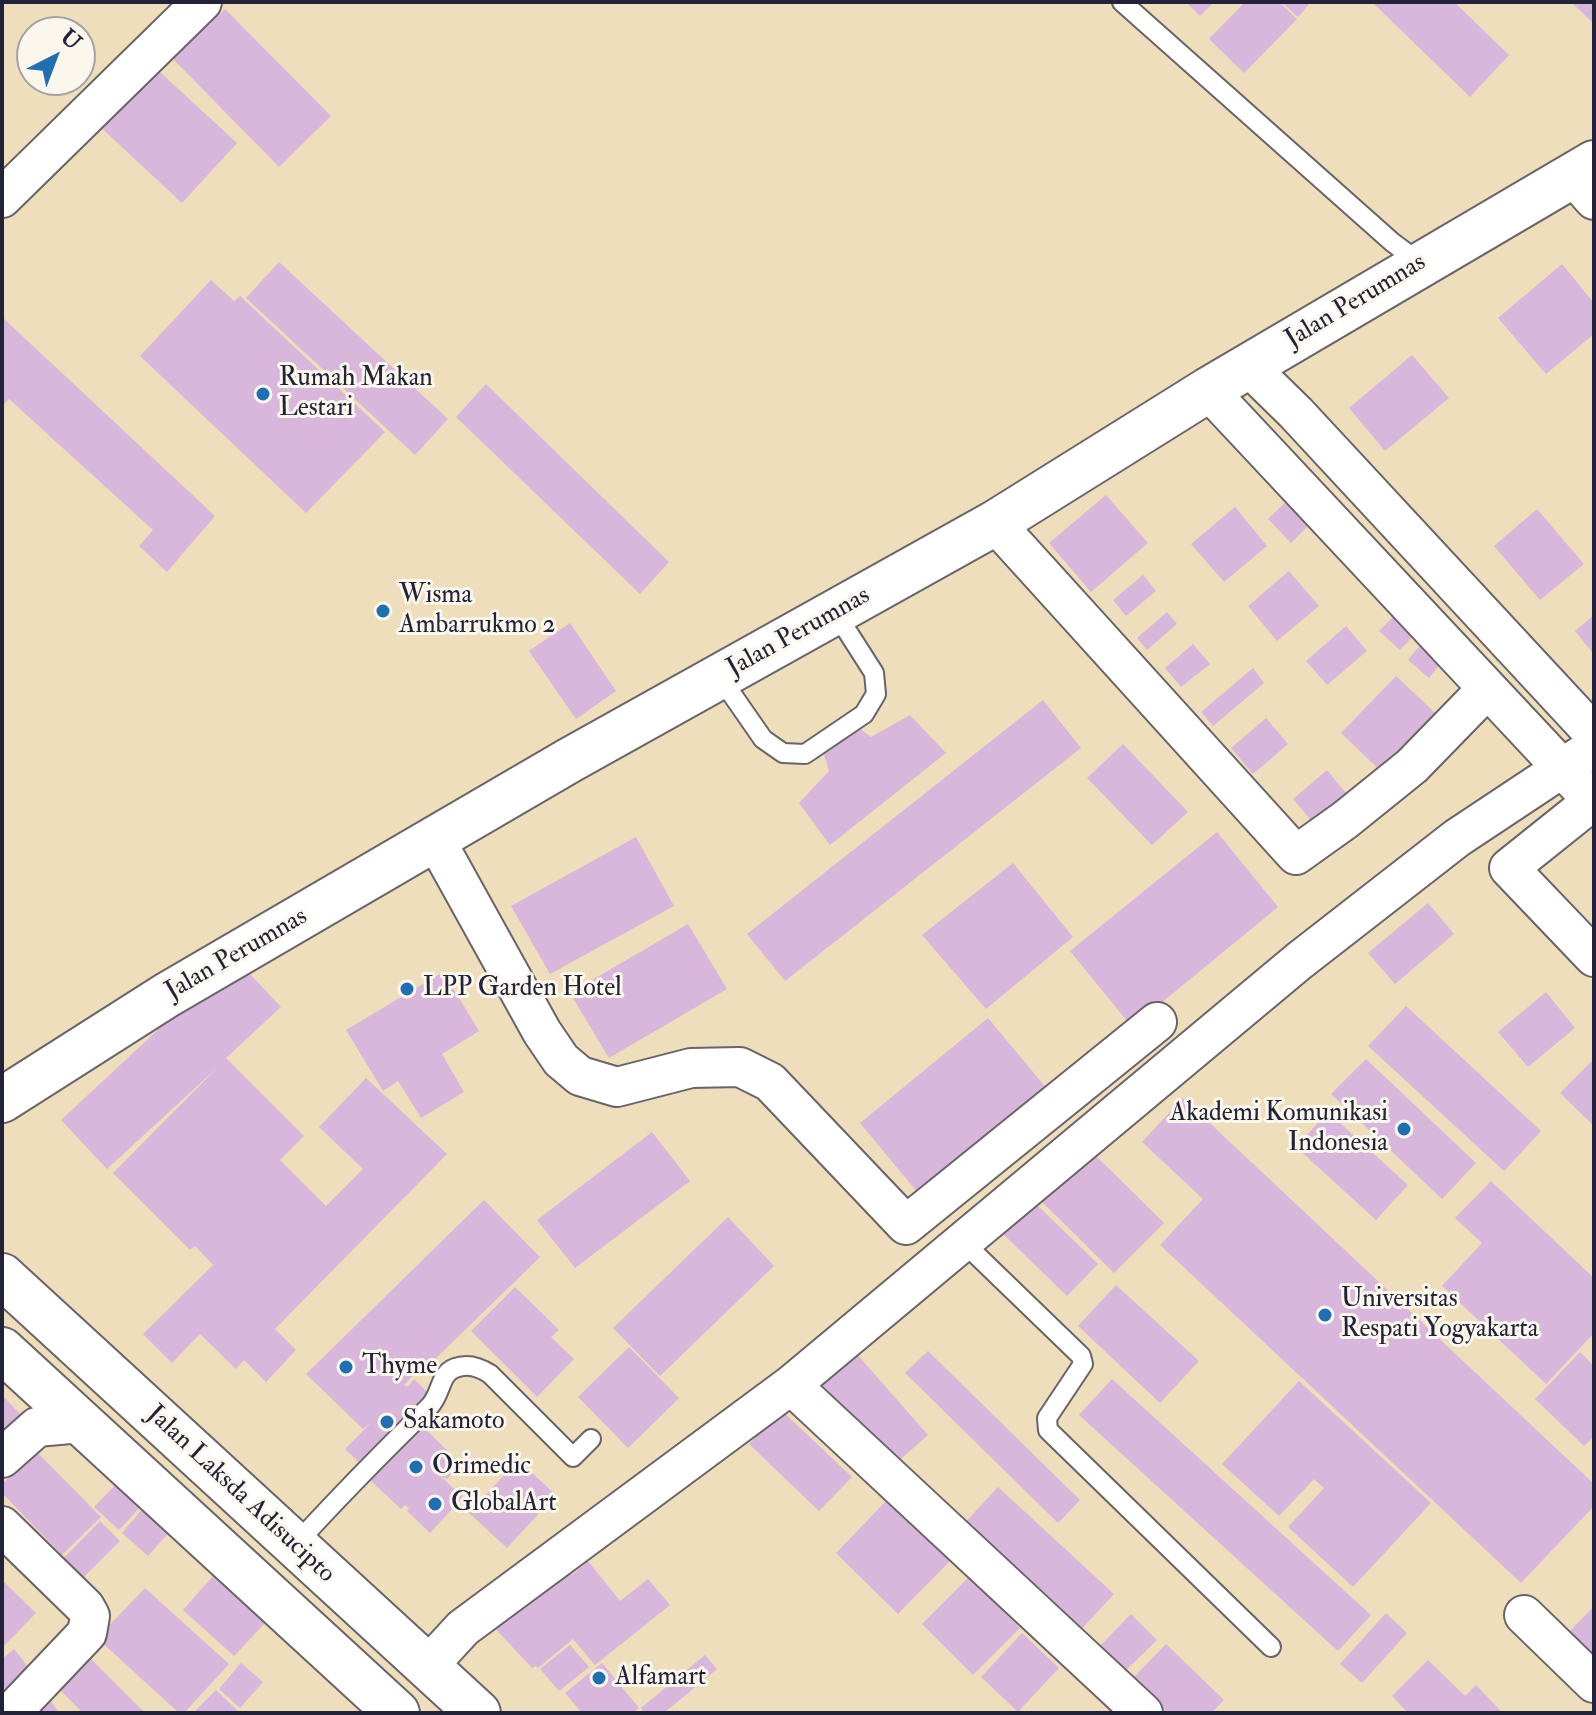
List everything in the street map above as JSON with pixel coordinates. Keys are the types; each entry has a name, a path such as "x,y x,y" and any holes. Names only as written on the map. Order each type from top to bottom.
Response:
{"street":[{"path":"2,198 201,2"},
{"name":"Jalan Perumnas","path":"2,1100 167,995 435,839 995,523 1420,263 1587,179"},
{"path":"1248,366 1296,413 1594,734"},
{"path":"1208,390 1593,800 1509,868 1594,957"},
{"path":"995,523 1296,855 1412,766 1487,689"},
{"path":"427,1667 463,1628 791,1385 1311,952 1457,838 1594,747"},
{"path":"435,839 542,1032 561,1060 580,1076 617,1087 691,1068 740,1067 770,1082 906,1225 1157,1022"},
{"name":"Jalan Laksda Adisucipto","path":"2,1276 478,1713"},
{"name":"Jalan Laksda Adisucipto","path":"2,1350 397,1713"},
{"path":"791,1385 1143,1713"},
{"path":"2,1458 37,1427 81,1423"},
{"path":"2,1526 85,1607 90,1616 87,1633 11,1713"},
{"path":"1524,1615 1594,1683"}],"lane":[{"path":"1122,2 1392,242 1420,263"},
{"path":"720,677 763,739 783,753 805,754 864,714 876,694 874,673 835,612"},
{"path":"963,1242 1081,1356 1083,1364 1047,1418 1048,1430 1271,1647"},
{"path":"295,1545 437,1398 444,1375 454,1368 469,1365 490,1374 573,1457 591,1439"}],"building":[{"path":"1186,2 1214,2 1200,16"},
{"path":"1245,2 1279,2 1297,19 1244,73 1209,39"},
{"path":"1282,2 1311,2 1298,17"},
{"path":"1372,2 1454,2 1509,55 1470,97"},
{"path":"1571,2 1594,2 1594,24"},
{"path":"225,9 331,116 279,167 173,59"},
{"path":"149,62 237,143 182,203 95,122"},
{"path":"279,262 448,419 415,455 246,298"},
{"path":"1562,264 1594,303 1594,334 1546,374 1498,318"},
{"name":"Rumah Makan Lestari","path":"211,280 234,301 240,296 385,432 306,513 140,356"},
{"path":"2,317 215,516 167,572 139,546 153,530 9,399 2,406"},
{"path":"1412,355 1449,398 1385,451 1349,408"},
{"path":"486,384 669,562 640,594 456,417"},
{"path":"1106,495 1148,543 1091,592 1049,543"},
{"path":"1289,499 1312,522 1291,543 1268,519"},
{"path":"1235,507 1267,546 1224,582 1191,544"},
{"path":"1537,509 1584,564 1540,600 1494,546"},
{"path":"1289,571 1319,606 1277,641 1248,606"},
{"path":"1143,575 1156,591 1126,616 1113,600"},
{"path":"1399,611 1419,630 1400,650 1379,631"},
{"path":"1167,612 1177,624 1147,650 1137,638"},
{"path":"1594,615 1594,650 1592,652 1575,631"},
{"path":"570,623 616,691 576,719 529,651"},
{"path":"1346,626 1367,651 1327,685 1306,661"},
{"path":"1428,635 1449,653 1429,678 1408,660"},
{"path":"1193,644 1210,664 1181,687 1165,668"},
{"path":"1253,668 1264,683 1213,726 1201,712"},
{"path":"1396,676 1444,721 1389,779 1341,733"},
{"path":"1043,700 1081,748 785,981 747,934"},
{"path":"910,715 946,753 830,845 799,803 829,771 823,751 857,727 871,737"},
{"path":"1266,718 1288,744 1253,774 1231,748"},
{"path":"1123,744 1188,812 1152,845 1087,778"},
{"path":"1327,770 1350,798 1316,826 1293,799"},
{"path":"1217,832 1278,907 1132,1027 1070,951"},
{"path":"636,837 674,906 550,974 511,906"},
{"path":"1013,863 1073,937 986,1009 922,935"},
{"path":"1428,903 1454,934 1395,984 1368,953"},
{"path":"688,924 727,989 609,1058 570,993"},
{"path":"235,958 281,1007 226,1058 304,1136 280,1160 326,1206 363,1169 319,1127 366,1078 447,1154 275,1329 296,1350 266,1382 244,1360 236,1369 200,1334 172,1363 143,1334 213,1265 195,1246 190,1250 113,1173 219,1066 107,1169 61,1120"},
{"path":"443,972 479,1031 442,1054 464,1092 421,1118 398,1081 383,1091 346,1030"},
{"path":"1546,992 1575,1028 1528,1067 1498,1032"},
{"path":"1406,1006 1541,1131 1504,1171 1368,1046"},
{"path":"988,1018 1052,1095 924,1200 860,1123"},
{"name":"Akademi Komunikasi Indonesia","path":"1366,1059 1476,1163 1442,1199 1331,1094"},
{"path":"1594,1059 1594,1122 1592,1124 1560,1093"},
{"name":"Universitas Respati Yogyakarta","path":"1183,1098 1594,1484 1594,1506 1521,1583 1160,1245 1203,1199 1142,1142"},
{"path":"1328,1112 1408,1185 1376,1220 1296,1147"},
{"path":"652,1132 690,1181 575,1268 537,1220"},
{"path":"1091,1151 1164,1223 1114,1273 1041,1201"},
{"path":"1491,1181 1594,1278 1594,1333 1546,1384 1442,1286 1482,1243 1455,1218"},
{"path":"484,1200 540,1257 429,1365 426,1362 404,1385 407,1387 414,1379 430,1395 361,1464 345,1449 372,1422 363,1429 306,1374"},
{"path":"1033,1201 1098,1264 1067,1296 1002,1233"},
{"path":"728,1217 774,1266 660,1376 613,1328"},
{"path":"1116,1285 1199,1361 1160,1403 1078,1326"},
{"path":"515,1287 559,1330 551,1337 574,1359 537,1397 471,1331"},
{"path":"629,1347 679,1398 628,1448 578,1397"},
{"path":"928,1351 1080,1500 1058,1523 905,1373"},
{"path":"1580,1352 1594,1366 1594,1436 1584,1446 1535,1399"},
{"path":"856,1353 928,1435 886,1472 814,1390"},
{"path":"1112,1379 1371,1615 1338,1651 1079,1415"},
{"path":"1299,1381 1431,1503 1353,1587 1288,1527 1324,1488 1314,1479 1279,1516 1222,1464"},
{"path":"2,1395 24,1418 2,1440"},
{"path":"781,1410 852,1477 819,1511 749,1444"},
{"name":"Orimedic","path":"419,1423 461,1464 447,1479 439,1475 463,1497 430,1533 407,1511 416,1500 409,1508 405,1505 401,1509 370,1480 375,1474 370,1470"},
{"path":"36,1451 101,1517 62,1555 2,1493 2,1484"},
{"path":"518,1460 556,1495 507,1548 469,1513"},
{"path":"118,1482 143,1504 119,1530 94,1507"},
{"path":"998,1487 1114,1594 1076,1635 960,1528"},
{"path":"890,1497 953,1558 898,1614 836,1553"},
{"path":"146,1505 172,1529 148,1556 122,1533"},
{"path":"100,1521 120,1541 78,1583 58,1564"},
{"path":"588,1561 620,1601 648,1579 670,1605 595,1665 573,1639 538,1668 532,1668 490,1623 513,1603 520,1612"},
{"path":"213,1576 265,1623 234,1656 183,1610"},
{"path":"969,1577 1020,1628 973,1675 922,1624"},
{"path":"4,1582 36,1613 2,1648 2,1584"},
{"path":"145,1588 229,1664 184,1713 179,1713 97,1638"},
{"path":"1594,1606 1594,1661 1566,1635"},
{"path":"1386,1613 1407,1633 1362,1683 1340,1664"},
{"path":"1131,1614 1157,1640 1121,1675 1096,1650"},
{"path":"1022,1633 1059,1668 1018,1712 981,1677"},
{"path":"1166,1644 1224,1700 1211,1713 1165,1713 1131,1680"},
{"path":"570,1645 589,1667 559,1691 540,1669"},
{"path":"14,1649 38,1680 14,1700 2,1684 2,1659"},
{"path":"84,1652 145,1713 83,1713 53,1683"},
{"path":"705,1655 717,1669 664,1713 644,1713 641,1708"},
{"path":"1428,1660 1465,1696 1476,1685 1500,1710 1497,1713 1408,1713 1392,1696"},
{"path":"241,1663 263,1682 240,1708 219,1689"},
{"name":"Alfamart","path":"602,1663 639,1708 633,1713 582,1713 565,1693"},
{"path":"216,1690 240,1713 193,1713"},
{"path":"51,1701 59,1713 35,1713"}],"place":[{"name":"Rumah Makan Lestari","path":"263,394"},
{"name":"Wisma Ambarrukmo 2","path":"383,611"},
{"name":"LPP Garden Hotel","path":"407,989"},
{"name":"Akademi Komunikasi Indonesia","path":"1404,1129"},
{"name":"Universitas Respati Yogyakarta","path":"1325,1315"},
{"name":"Thyme","path":"346,1367"},
{"name":"Sakamoto","path":"387,1422"},
{"name":"Orimedic","path":"416,1467"},
{"name":"GlobalArt","path":"435,1504"},
{"name":"Alfamart","path":"599,1678"}]}
